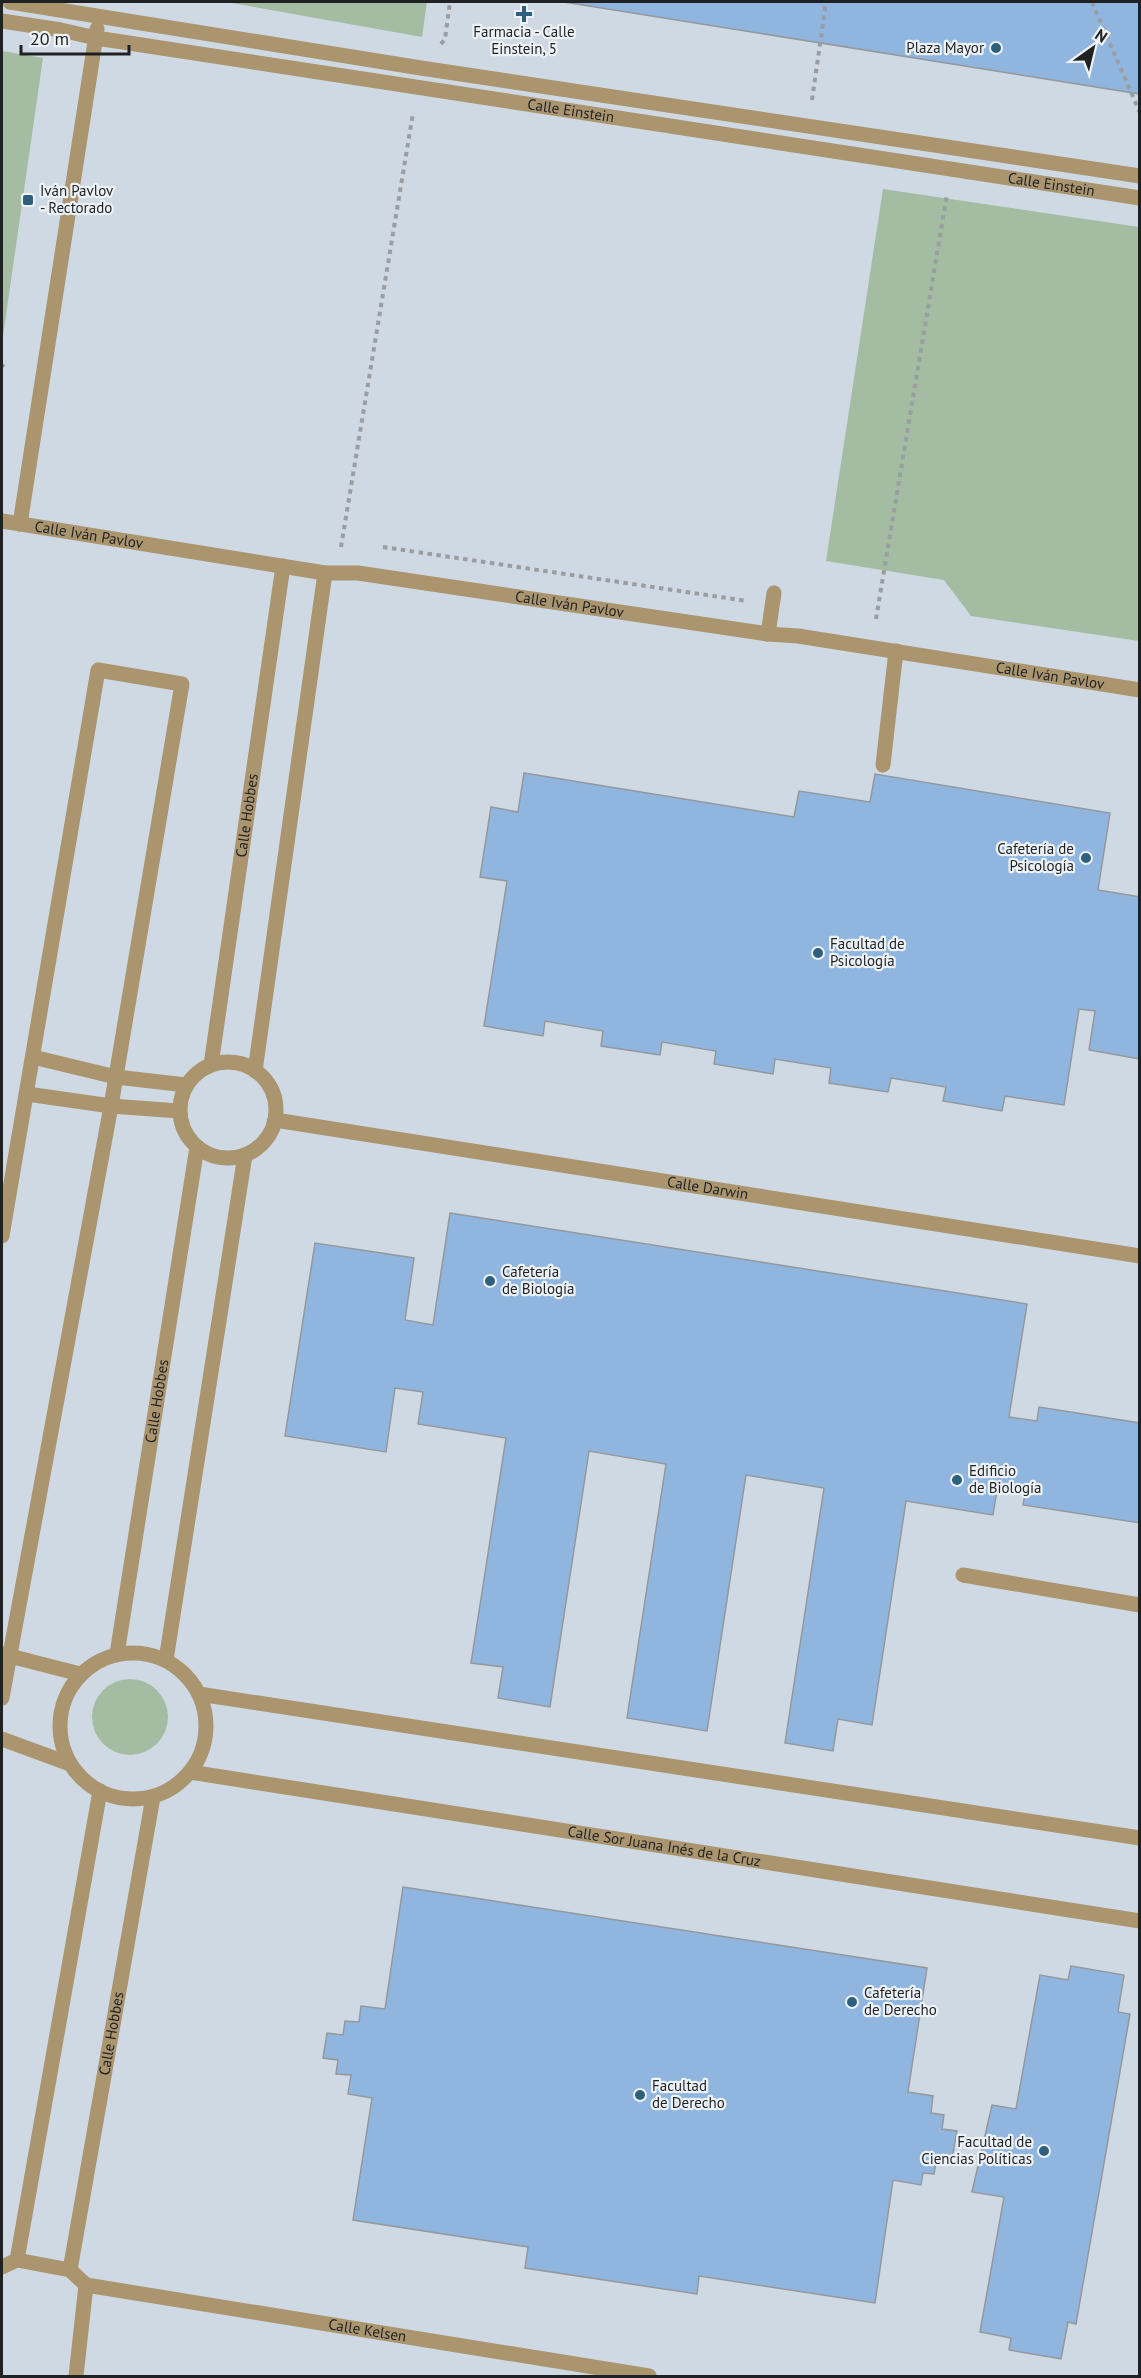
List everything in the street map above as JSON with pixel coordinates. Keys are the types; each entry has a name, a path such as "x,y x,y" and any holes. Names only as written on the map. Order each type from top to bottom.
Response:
{"street":[{"name":"Calle Einstein","path":"10,2 433,70 1140,176"},
{"path":"20,524 99,16"},
{"name":"Calle Einstein","path":"2,21 96,38 1140,198"},
{"path":"857,154 859,133"},
{"name":"Calle Iván Pavlov","path":"2,520 325,573 358,573 768,634 798,636 1140,690"},
{"name":"Calle Hobbes","path":"211,1065 283,566"},
{"path":"255,1071 325,573"},
{"path":"768,634 774,593"},
{"path":"883,765 896,651"},
{"path":"2,1236 98,670 182,684 111,1107 5,1655 2,1698"},
{"path":"33,1057 116,1077 186,1085"},
{"path":"226,1062 241,1064 255,1071 265,1080 276,1106 275,1120 269,1135 258,1147 245,1155 228,1159 212,1156 197,1147 188,1137 179,1111 186,1085 197,1073 211,1065 226,1062"},
{"path":"27,1094 111,1107 179,1111"},
{"name":"Calle Darwin","path":"275,1120 1140,1256"},
{"name":"Calle Hobbes","path":"117,1654 197,1147"},
{"path":"166,1660 245,1155"},
{"path":"963,1575 1140,1605"},
{"path":"142,1653 166,1660 185,1675 199,1694 206,1714 206,1735 201,1755 190,1773 174,1787 153,1797 135,1800 100,1791 83,1780 70,1764 62,1743 60,1721 68,1692 80,1674 97,1660 117,1654 142,1653"},
{"path":"5,1655 80,1674"},
{"path":"199,1694 1140,1838"},
{"path":"2,1738 70,1764"},
{"name":"Calle Sor Juana Inés de la Cruz","path":"190,1773 1140,1922"},
{"path":"17,2260 100,1791"},
{"name":"Calle Hobbes","path":"70,2270 153,1797"},
{"path":"2,2267 17,2260 70,2270 86,2285 76,2376"},
{"name":"Calle Kelsen","path":"86,2285 649,2376"}],"path":[{"path":"437,49 445,39 450,2"},
{"path":"812,104 826,2"},
{"path":"1092,2 1140,113"},
{"path":"341,548 415,103"},
{"path":"876,619 948,188"},
{"path":"383,547 753,602"}],"shaded area":[{"path":"2,2 1139,2 1139,2376 2,2376"}],"green space":[{"path":"226,2 427,2 422,37"},
{"path":"2,51 43,58 2,343"},
{"path":"883,189 1139,227 1139,641 971,616 944,580 826,561"},
{"path":"123,1679 137,1679 151,1685 162,1696 168,1710 165,1732 157,1744 137,1755 123,1755 109,1749 98,1738 92,1724 92,1710 98,1696 109,1685"}],"building":[{"name":"Plaza Mayor","path":"564,2 1140,2 1140,94"},
{"name":"Facultad de Psicología","path":"524,773 794,817 799,791 870,802 875,774 1110,813 1098,890 1140,897 1140,1059 1089,1050 1095,1011 1079,1009 1064,1105 1005,1096 1002,1111 943,1101 946,1087 891,1078 888,1092 829,1083 831,1068 775,1059 773,1074 714,1064 716,1051 662,1042 660,1055 601,1046 603,1031 545,1021 543,1036 484,1026 507,881 480,877 491,807 518,812"},
{"name":"Edificio de Biología","path":"450,1213 1027,1304 1009,1417 1037,1421 1039,1407 1140,1423 1140,1523 1023,1505 1026,1489 998,1484 993,1515 906,1501 872,1725 838,1719 833,1751 785,1743 824,1488 746,1475 707,1731 627,1718 666,1464 589,1451 550,1707 498,1698 503,1667 471,1663 506,1438 418,1424 423,1392 395,1388 386,1452 285,1436 315,1243 414,1258 405,1320 433,1325"},
{"name":"Facultad de Derecho","path":"403,1887 927,1968 908,2092 933,2096 931,2113 944,2115 942,2129 957,2131 952,2159 937,2157 934,2174 923,2173 921,2185 893,2180 875,2303 699,2276 697,2294 525,2268 528,2247 353,2220 372,2098 348,2094 351,2075 336,2074 338,2060 323,2058 327,2033 343,2035 345,2021 359,2022 361,2006 385,2009"},
{"name":"Facultad de Ciencias Políticas","path":"1071,1966 1124,1975 1118,2012 1130,2014 1076,2324 1068,2322 1061,2359 1009,2350 1011,2338 980,2332 1004,2197 972,2192 992,2105 1016,2109 1040,1975 1068,1980"}],"place":[{"name":"Farmacia - Calle Einstein, 5","path":"524,14"},
{"name":"Plaza Mayor","path":"996,48"},
{"name":"Iván Pavlov - Rectorado","path":"28,200"},
{"name":"Cafetería de Psicología","path":"1086,858"},
{"name":"Facultad de Psicología","path":"818,953"},
{"name":"Cafetería de Biología","path":"490,1281"},
{"name":"Edificio de Biología","path":"957,1480"},
{"name":"Cafetería de Derecho","path":"852,2002"},
{"name":"Facultad de Derecho","path":"640,2095"},
{"name":"Facultad de Ciencias Políticas","path":"1044,2151"}]}
